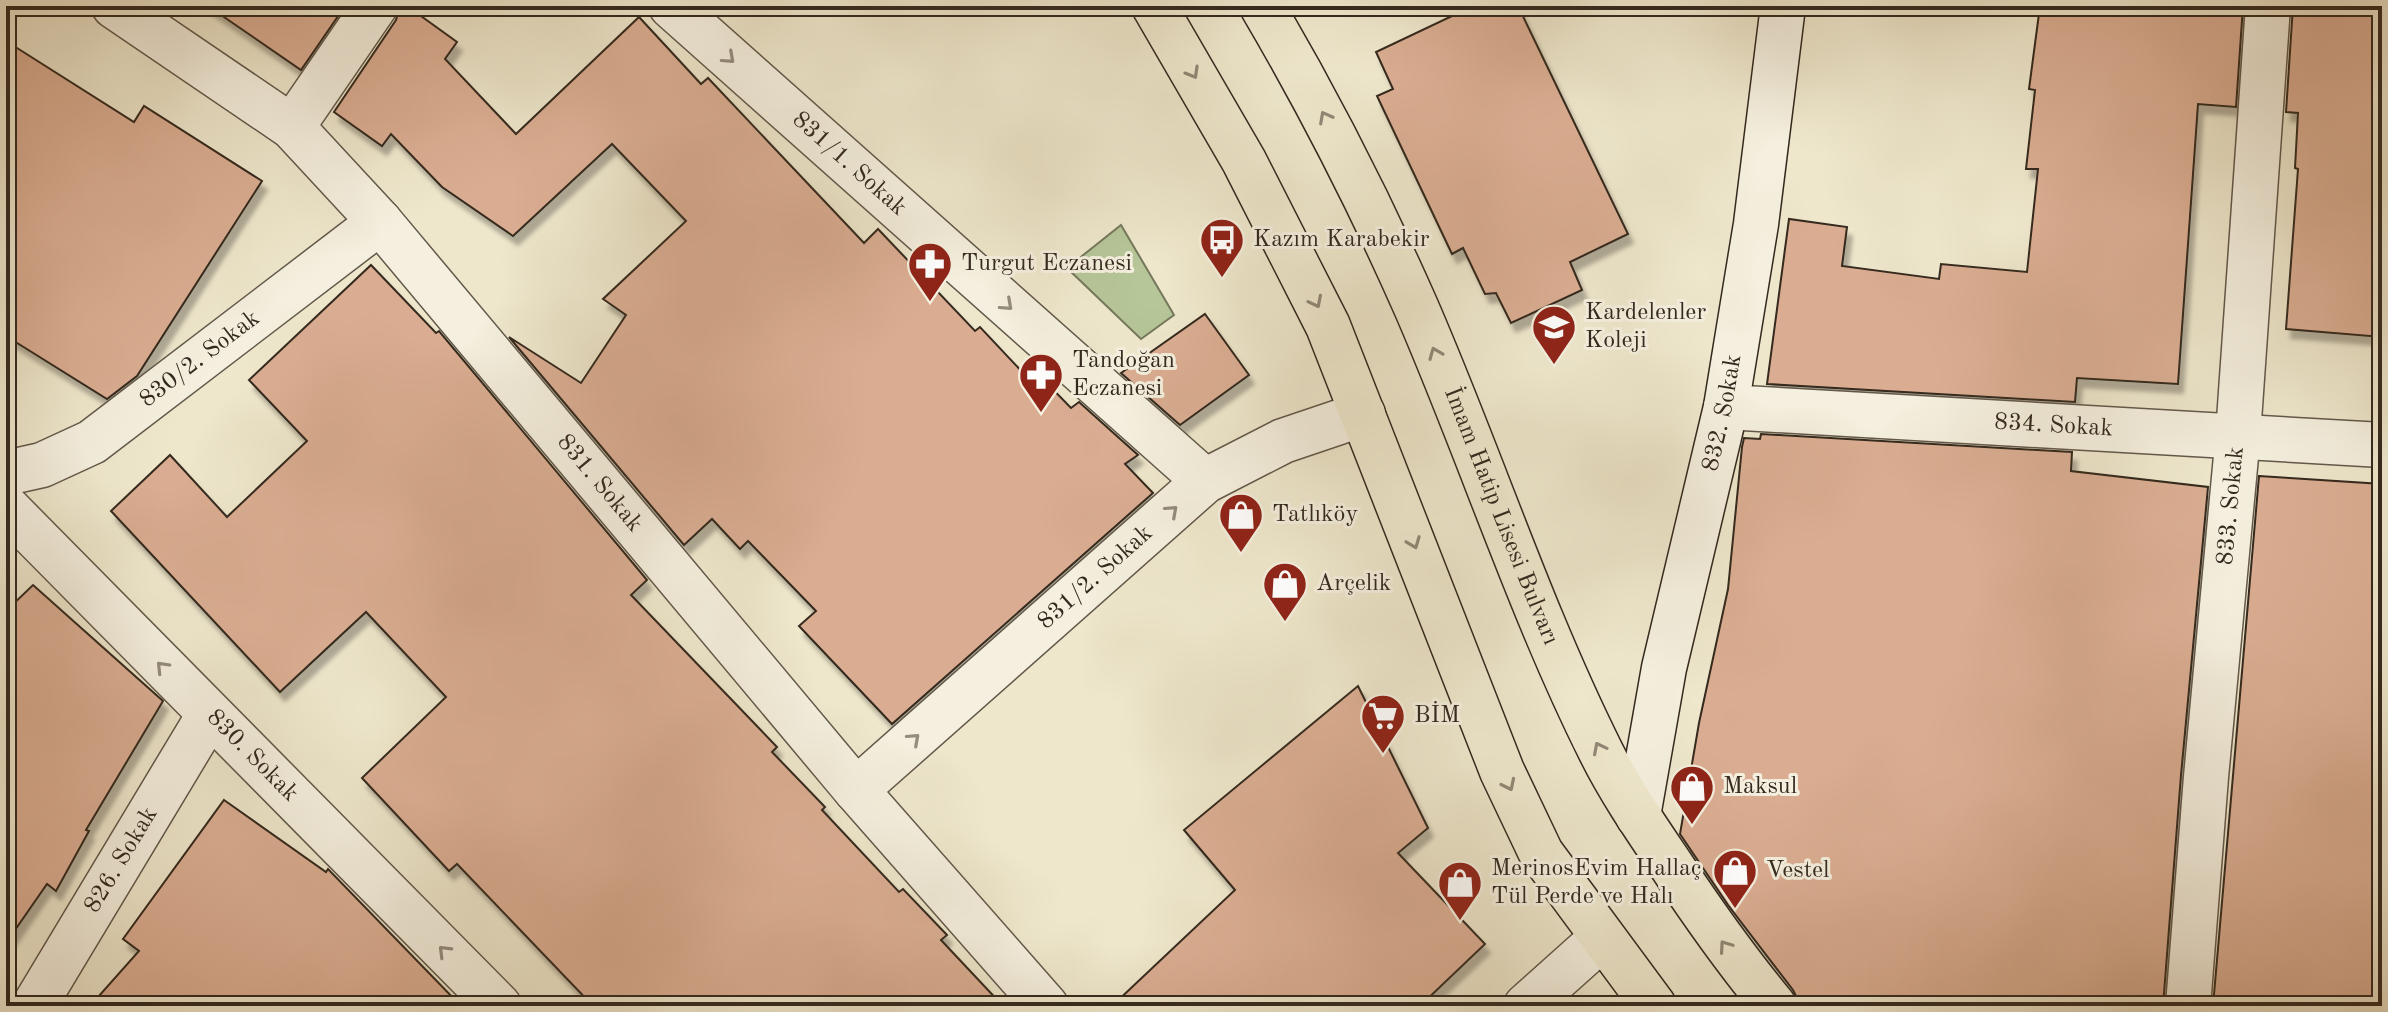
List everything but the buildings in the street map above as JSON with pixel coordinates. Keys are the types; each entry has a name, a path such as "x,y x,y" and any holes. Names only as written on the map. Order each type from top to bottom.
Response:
{"main road":[{"path":"1154,6 1244,161 1328,326 1502,771 1541,853 1654,1006"},
{"name":"İmam Hatip Lisesi Bulvarı","path":"1262,6 1341,148 1404,281 1561,667 1603,756 1638,816 1730,954 1774,1006"}],"street":[{"name":"831. Sokak","path":"114,6 292,127 380,222 856,790 1046,1006"},
{"path":"292,127 375,6"},
{"name":"831/1. Sokak","path":"671,6 1205,481"},
{"name":"832. Sokak","path":"1638,816 1664,668 1726,407 1756,224 1783,6"},
{"name":"833. Sokak","path":"2188,1006 2238,435 2268,6"},
{"name":"830/2. Sokak","path":"6,473 42,465 92,442 380,222"},
{"name":"834. Sokak","path":"1726,407 2382,445"},
{"name":"831/2. Sokak","path":"856,790 1205,481 1283,441 1363,414"},
{"name":"830. Sokak","path":"6,507 499,1006"},
{"name":"826. Sokak","path":"34,1006 209,715"},
{"path":"1526,1006 1602,938"}],"green space":[{"path":"1121,225 1174,315 1141,339 1067,268"}],"place":[{"name":"Kazım Karabekir","path":"1222,279"},
{"name":"Turgut Eczanesi","path":"930,303"},
{"name":"Kardelenler Koleji","path":"1554,366"},
{"name":"Tandoğan Eczanesi","path":"1041,414"},
{"name":"Tatlıköy","path":"1241,554"},
{"name":"Arçelik","path":"1285,623"},
{"name":"BİM","path":"1383,755"},
{"name":"Maksul","path":"1692,826"},
{"name":"Vestel","path":"1735,910"},
{"name":"MerinosEvim Hallaç Tül Perde ve Halı","path":"1460,922"}]}
